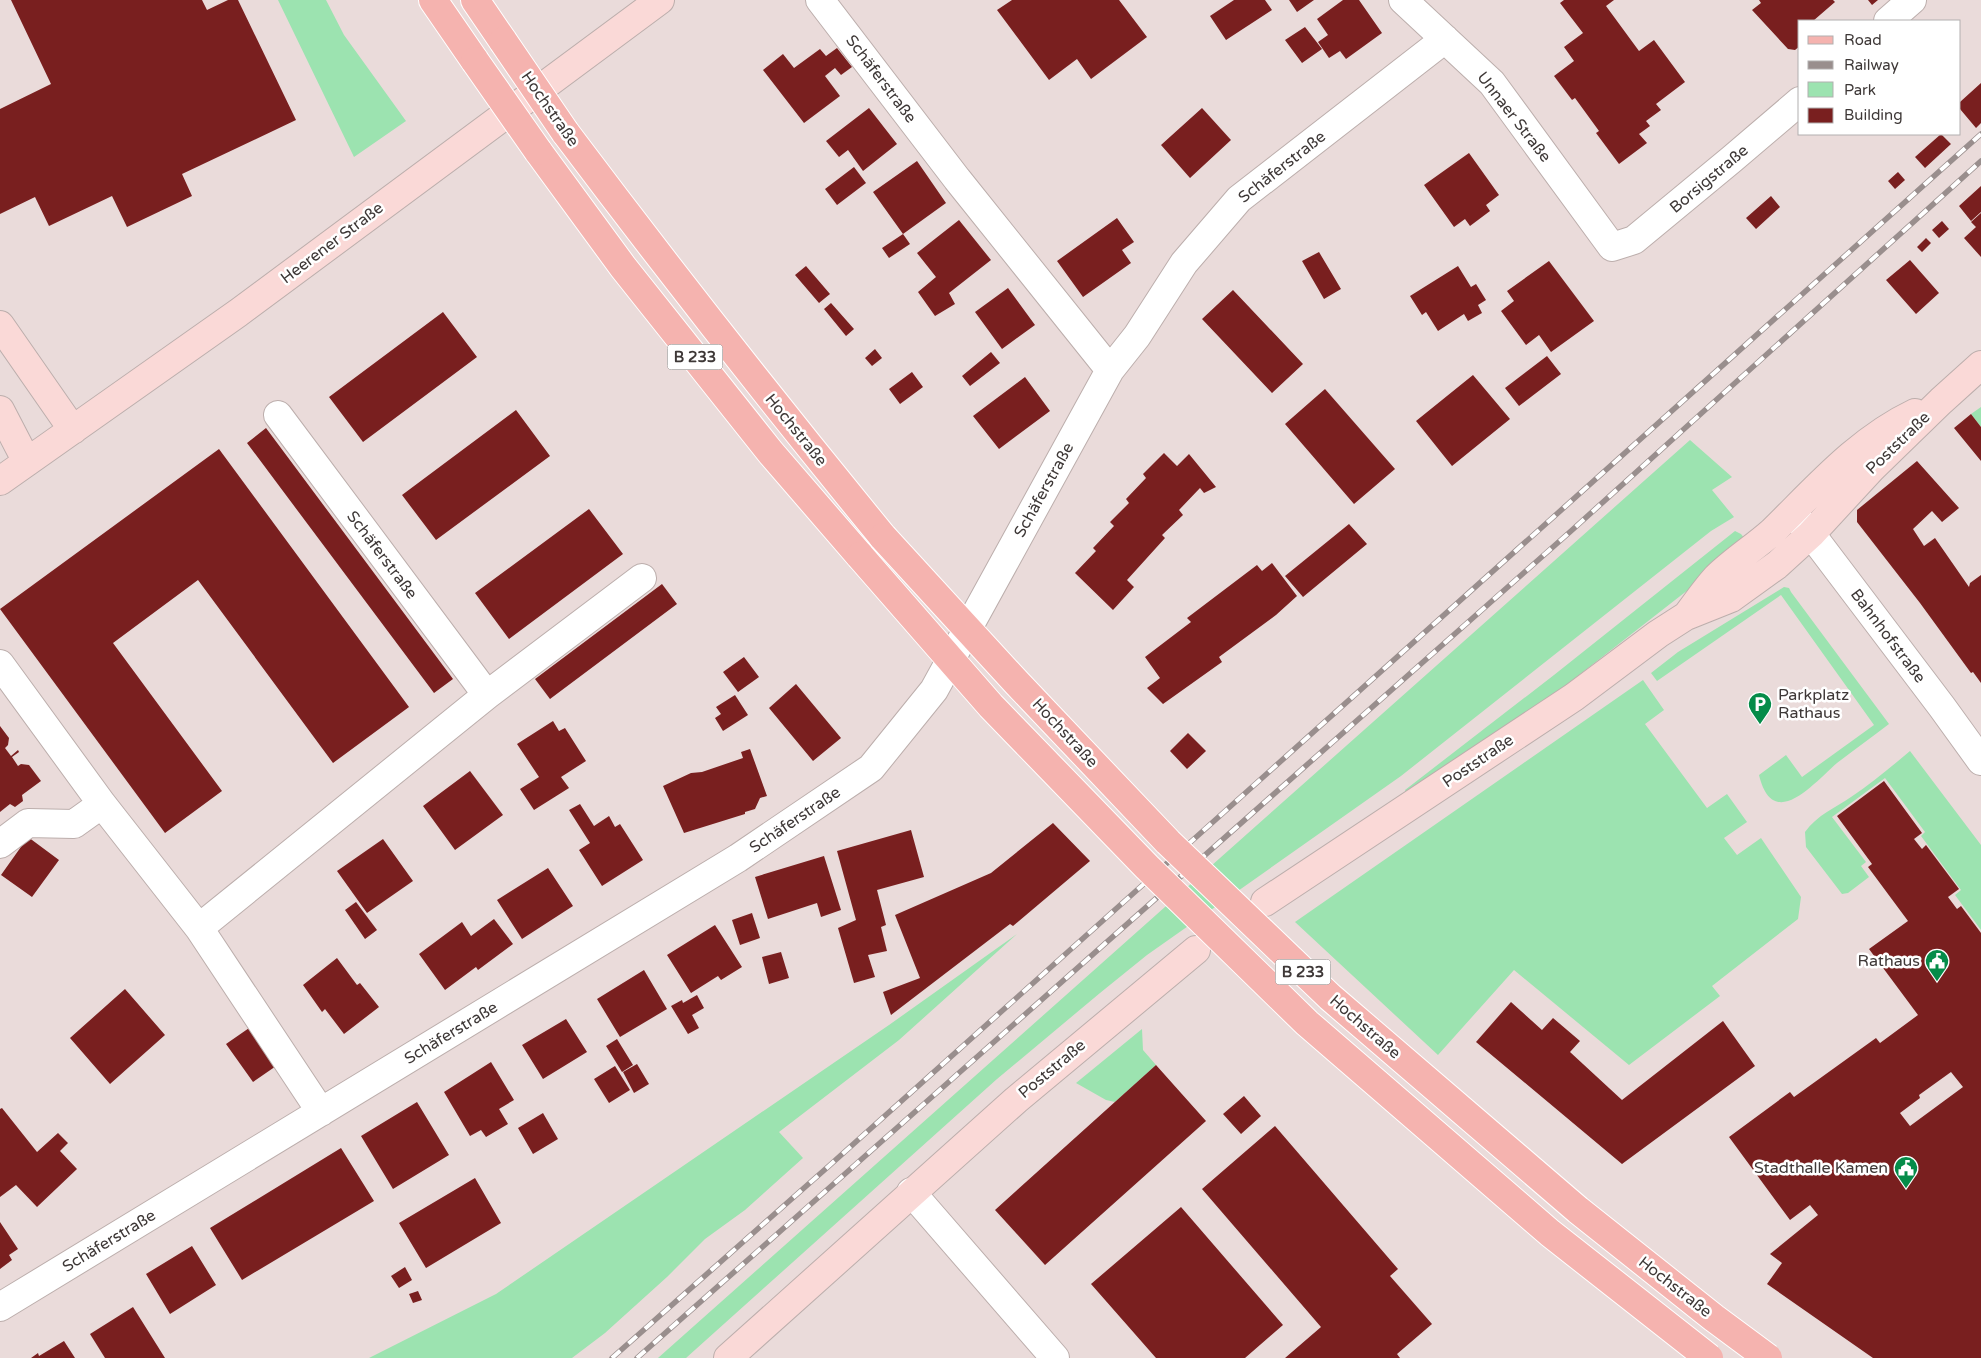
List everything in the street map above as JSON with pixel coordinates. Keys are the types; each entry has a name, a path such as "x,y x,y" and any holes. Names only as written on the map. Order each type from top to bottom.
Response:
{"main road":[{"name":"Hochstraße","path":"433,0 538,151 623,267 772,453 998,713 1147,867 1307,1023 1550,1233 1710,1358"},
{"name":"Hochstraße","path":"475,0 565,132 654,251 793,428 883,537 1017,683 1168,842 1330,997 1578,1210 1714,1318 1768,1358"}],"street":[{"name":"Heerener Straße","path":"0,481 238,313 660,0"},
{"name":"Schäferstraße","path":"820,0 957,179 1110,370"},
{"name":"Unnaer Straße","path":"1403,0 1492,84 1612,247"},
{"path":"1889,20 1912,0"},
{"name":"Schäferstraße","path":"0,1307 738,858 871,768 934,690 1110,370 1136,336 1184,263 1239,199 1445,40"},
{"name":"Borsigstraße","path":"1612,247 1634,240 1798,103"},
{"path":"0,325 73,430"},
{"path":"1941,401 1981,365"},
{"name":"Poststraße","path":"1686,616 1717,578 1759,544 1863,445 1898,421 1941,401"},
{"name":"Poststraße","path":"1265,902 1574,697 1658,634 1686,616 1731,598 1776,565 1811,534 1871,469 1941,401"},
{"path":"0,410 27,462"},
{"name":"Schäferstraße","path":"278,415 487,695"},
{"name":"Bahnhofstraße","path":"1792,513 1811,534 1942,706 1981,761"},
{"path":"199,928 487,695 642,578"},
{"path":"5,679 199,928 321,1112"},
{"path":"0,844 28,823 74,824 102,804"},
{"name":"Poststraße","path":"728,1358 911,1192 1016,1100 1196,950"},
{"path":"911,1192 1055,1358"}],"green space":[{"path":"278,0 326,0 344,35 406,121 354,157"},
{"path":"1981,407 1981,427 1971,414"},
{"path":"1690,440 1732,477 1712,490 1734,517 1711,531 1401,776 1147,955 997,1079 686,1358 658,1358"},
{"path":"1735,531 1741,534 1748,543 1565,686 1506,728 1406,792 1405,790 1554,675"},
{"path":"1784,587 1789,588 1889,724 1837,763 1806,791 1784,802 1774,800 1765,792 1759,775 1786,755 1802,777 1874,725 1781,595 1657,681 1651,673 1678,652"},
{"path":"1643,680 1664,710 1645,724 1707,808 1727,794 1747,822 1724,838 1737,855 1761,838 1801,897 1798,919 1712,986 1720,996 1629,1065 1514,970 1438,1055 1295,922"},
{"path":"1910,751 1981,845 1981,930 1955,895 1961,890 1921,836 1925,832 1885,778 1832,817 1866,862 1861,866 1869,877 1848,893 1842,894 1806,847 1805,832 1815,821 1866,786"},
{"path":"1017,934 899,1040 779,1132 803,1158 745,1210 705,1239 667,1277 605,1333 572,1358 369,1358 496,1294 889,1025"},
{"path":"1142,1029 1143,1050 1156,1065 1115,1102 1106,1100 1076,1083"}],"building":[{"path":"11,0 202,0 207,10 228,0 238,0 296,120 182,174 192,196 127,227 112,196 49,226 35,197 0,214 0,109 51,84"},
{"path":"1012,0 1119,0 1147,37 1091,79 1077,59 1049,80 997,10"},
{"path":"1234,0 1265,0 1272,10 1226,40 1210,16"},
{"path":"1289,0 1314,0 1297,12"},
{"path":"1343,0 1359,0 1382,33 1346,59 1340,51 1329,58 1318,42 1328,35 1317,19"},
{"path":"1564,0 1614,0 1606,6 1639,51 1654,40 1685,82 1656,104 1661,110 1646,121 1650,126 1639,134 1647,143 1619,164 1596,133 1599,131 1575,98 1572,100 1554,76 1574,61 1564,47 1583,33 1560,3"},
{"path":"1759,0 1833,0 1835,2 1814,20 1798,20 1798,48 1795,50 1788,49 1752,10 1761,3"},
{"path":"1868,0 1878,0 1872,5"},
{"path":"1305,27 1322,49 1302,63 1285,40"},
{"path":"837,48 852,67 841,75 835,68 825,76 840,96 804,123 763,70 783,54 794,68 820,49 826,56"},
{"path":"1981,83 1981,123 1976,128 1961,110 1961,101"},
{"path":"869,108 897,144 863,171 848,150 839,157 826,141"},
{"path":"1202,108 1231,140 1190,178 1161,145"},
{"path":"1940,135 1951,144 1925,168 1915,157"},
{"path":"1469,153 1499,195 1486,205 1490,211 1470,226 1465,219 1454,227 1424,185"},
{"path":"917,161 946,203 903,234 873,192"},
{"path":"854,167 866,183 837,205 825,189"},
{"path":"1898,172 1905,180 1895,189 1888,181"},
{"path":"1981,186 1981,212 1971,221 1959,206"},
{"path":"1771,196 1780,207 1756,229 1746,218"},
{"path":"1981,213 1981,257 1964,238 1976,227 1971,222"},
{"path":"1117,218 1134,242 1122,250 1131,263 1083,297 1057,261"},
{"path":"959,220 991,260 949,293 955,304 935,316 918,292 936,277 917,253"},
{"path":"1942,221 1949,229 1939,238 1932,230"},
{"path":"903,234 910,244 889,258 882,248"},
{"path":"1926,238 1931,243 1922,252 1917,247"},
{"path":"1319,252 1341,289 1324,299 1302,261"},
{"path":"1910,260 1939,293 1916,314 1886,280"},
{"path":"1549,261 1594,321 1551,352 1539,335 1526,345 1501,311 1514,301 1507,291"},
{"path":"806,266 830,294 819,303 795,275"},
{"path":"1458,266 1471,287 1476,284 1486,300 1478,305 1482,313 1468,321 1464,314 1438,331 1426,312 1422,315 1410,296"},
{"path":"1008,288 1035,325 1002,349 975,312"},
{"path":"1233,290 1303,364 1272,393 1202,319"},
{"path":"831,303 854,329 846,336 824,309"},
{"path":"443,312 477,357 363,442 329,397"},
{"path":"875,349 882,358 872,366 865,358"},
{"path":"991,352 1000,363 970,386 962,376"},
{"path":"1547,356 1561,374 1519,406 1505,388"},
{"path":"912,372 923,387 900,404 889,389"},
{"path":"1473,375 1510,419 1452,466 1416,421"},
{"path":"1025,377 1050,411 999,449 973,416"},
{"path":"1325,389 1395,469 1354,504 1285,424"},
{"path":"516,410 550,456 436,540 402,495"},
{"path":"1971,414 1981,427 1981,461 1954,428"},
{"path":"266,428 453,679 434,693 247,443"},
{"path":"219,449 409,707 333,763 198,580 113,643 222,791 165,833 0,609"},
{"path":"1164,453 1177,466 1189,454 1216,487 1204,493 1200,488 1179,510 1183,515 1162,535 1165,538 1127,580 1134,587 1113,610 1075,573 1096,551 1093,548 1114,526 1110,522 1129,503 1126,499 1146,478 1143,474"},
{"path":"1917,461 1959,508 1942,522 1932,511 1913,529 1924,546 1935,538 1969,587 1970,583 1981,575 1981,683 1973,672 1971,673 1857,522 1857,510"},
{"path":"589,509 623,554 509,639 475,593"},
{"path":"1349,524 1367,544 1303,597 1285,576"},
{"path":"1272,563 1297,596 1276,615 1219,657 1222,662 1163,704 1147,688 1160,678 1145,657 1191,622 1187,618 1257,565 1262,571"},
{"path":"662,584 677,604 550,699 535,679"},
{"path":"744,657 759,677 738,692 723,672"},
{"path":"796,684 841,738 813,761 769,708"},
{"path":"735,695 748,715 723,731 715,718 721,714 716,707"},
{"path":"553,721 559,731 565,728 586,761 561,777 569,788 534,810 520,789 539,777 517,744"},
{"path":"0,726 9,738 8,745 5,748 11,756 18,750 19,752 12,757 18,766 21,764 29,765 41,781 22,795 23,801 15,807 10,804 0,812"},
{"path":"1188,733 1206,751 1187,769 1170,751"},
{"path":"750,749 767,796 760,798 755,809 745,812 745,814 684,833 663,786 691,773 702,772 743,758 741,752"},
{"path":"470,771 503,815 455,850 423,806"},
{"path":"1884,781 1922,833 1914,839 1922,849 1926,845 1959,889 1948,897 1957,909 1961,906 1981,933 1981,1358 1873,1358 1767,1284 1782,1263 1770,1254 1818,1215 1810,1205 1790,1220 1729,1137 1790,1092 1794,1097 1876,1038 1880,1043 1918,1015 1869,949 1908,921 1868,867 1872,864 1837,816","holes":["1951,1072 1963,1087 1910,1126 1900,1113 1920,1098 1919,1095"]},
{"path":"580,804 594,826 609,816 615,827 620,824 643,860 602,886 579,850 590,843 569,810"},
{"path":"1053,823 1090,861 1013,926 1010,924 891,1015 883,992 920,978 895,915 991,873"},
{"path":"911,830 924,877 877,890 886,925 881,927 887,951 868,955 875,977 854,983 838,928 856,920 837,851"},
{"path":"28,837 59,860 32,897 1,875"},
{"path":"383,839 413,881 367,913 337,871"},
{"path":"824,856 841,910 821,917 817,903 768,919 755,877"},
{"path":"548,868 573,906 522,939 497,900"},
{"path":"356,902 377,930 365,939 345,910"},
{"path":"752,913 760,938 740,945 732,920"},
{"path":"494,919 513,944 478,970 476,967 445,990 419,954 462,922 471,936"},
{"path":"715,925 742,967 721,980 718,976 691,993 667,955"},
{"path":"781,952 789,978 769,984 762,957"},
{"path":"337,958 357,985 360,983 379,1007 344,1034 325,1009 322,1012 303,985"},
{"path":"644,970 667,1009 620,1037 597,999"},
{"path":"125,989 165,1035 110,1084 70,1038"},
{"path":"697,995 704,1008 692,1015 699,1028 688,1034 671,1006 682,1000 683,1003"},
{"path":"1511,1002 1542,1030 1553,1018 1580,1041 1570,1052 1622,1100 1723,1021 1755,1066 1622,1164 1476,1042"},
{"path":"566,1019 587,1052 543,1079 522,1045"},
{"path":"252,1026 279,1064 253,1082 226,1044"},
{"path":"617,1039 633,1065 622,1072 606,1046"},
{"path":"491,1062 514,1100 499,1109 508,1124 486,1137 481,1130 470,1136 444,1092"},
{"path":"637,1064 649,1084 634,1093 623,1072"},
{"path":"1156,1065 1206,1121 1045,1265 995,1210"},
{"path":"615,1066 630,1090 609,1103 594,1079"},
{"path":"1244,1096 1261,1116 1241,1134 1223,1114"},
{"path":"417,1102 449,1155 393,1189 361,1136"},
{"path":"2,1108 37,1152 58,1133 68,1143 60,1151 77,1169 37,1207 16,1185 0,1197 0,1109"},
{"path":"543,1113 558,1139 533,1154 518,1128"},
{"path":"1275,1126 1398,1269 1390,1276 1432,1324 1397,1354 1400,1358 1285,1358 1321,1327 1202,1189"},
{"path":"341,1148 374,1201 242,1280 210,1228"},
{"path":"475,1178 501,1223 426,1268 399,1223"},
{"path":"1181,1207 1283,1325 1245,1358 1156,1358 1091,1284"},
{"path":"0,1222 18,1249 9,1255 12,1260 0,1269"},
{"path":"192,1246 216,1285 170,1314 146,1274"},
{"path":"405,1267 412,1280 399,1288 391,1276"},
{"path":"418,1291 422,1300 413,1303 409,1294"},
{"path":"133,1307 165,1358 105,1358 90,1334"},
{"path":"64,1341 75,1358 31,1358 38,1353 39,1356"}],"railway":[{"path":"612,1358 1981,134"},
{"path":"637,1358 1571,531 1981,161"}],"place":[{"name":"Parkplatz Rathaus","path":"1760,725"},
{"name":"Rathaus","path":"1937,982"},
{"name":"Stadthalle Kamen","path":"1906,1189"}]}
